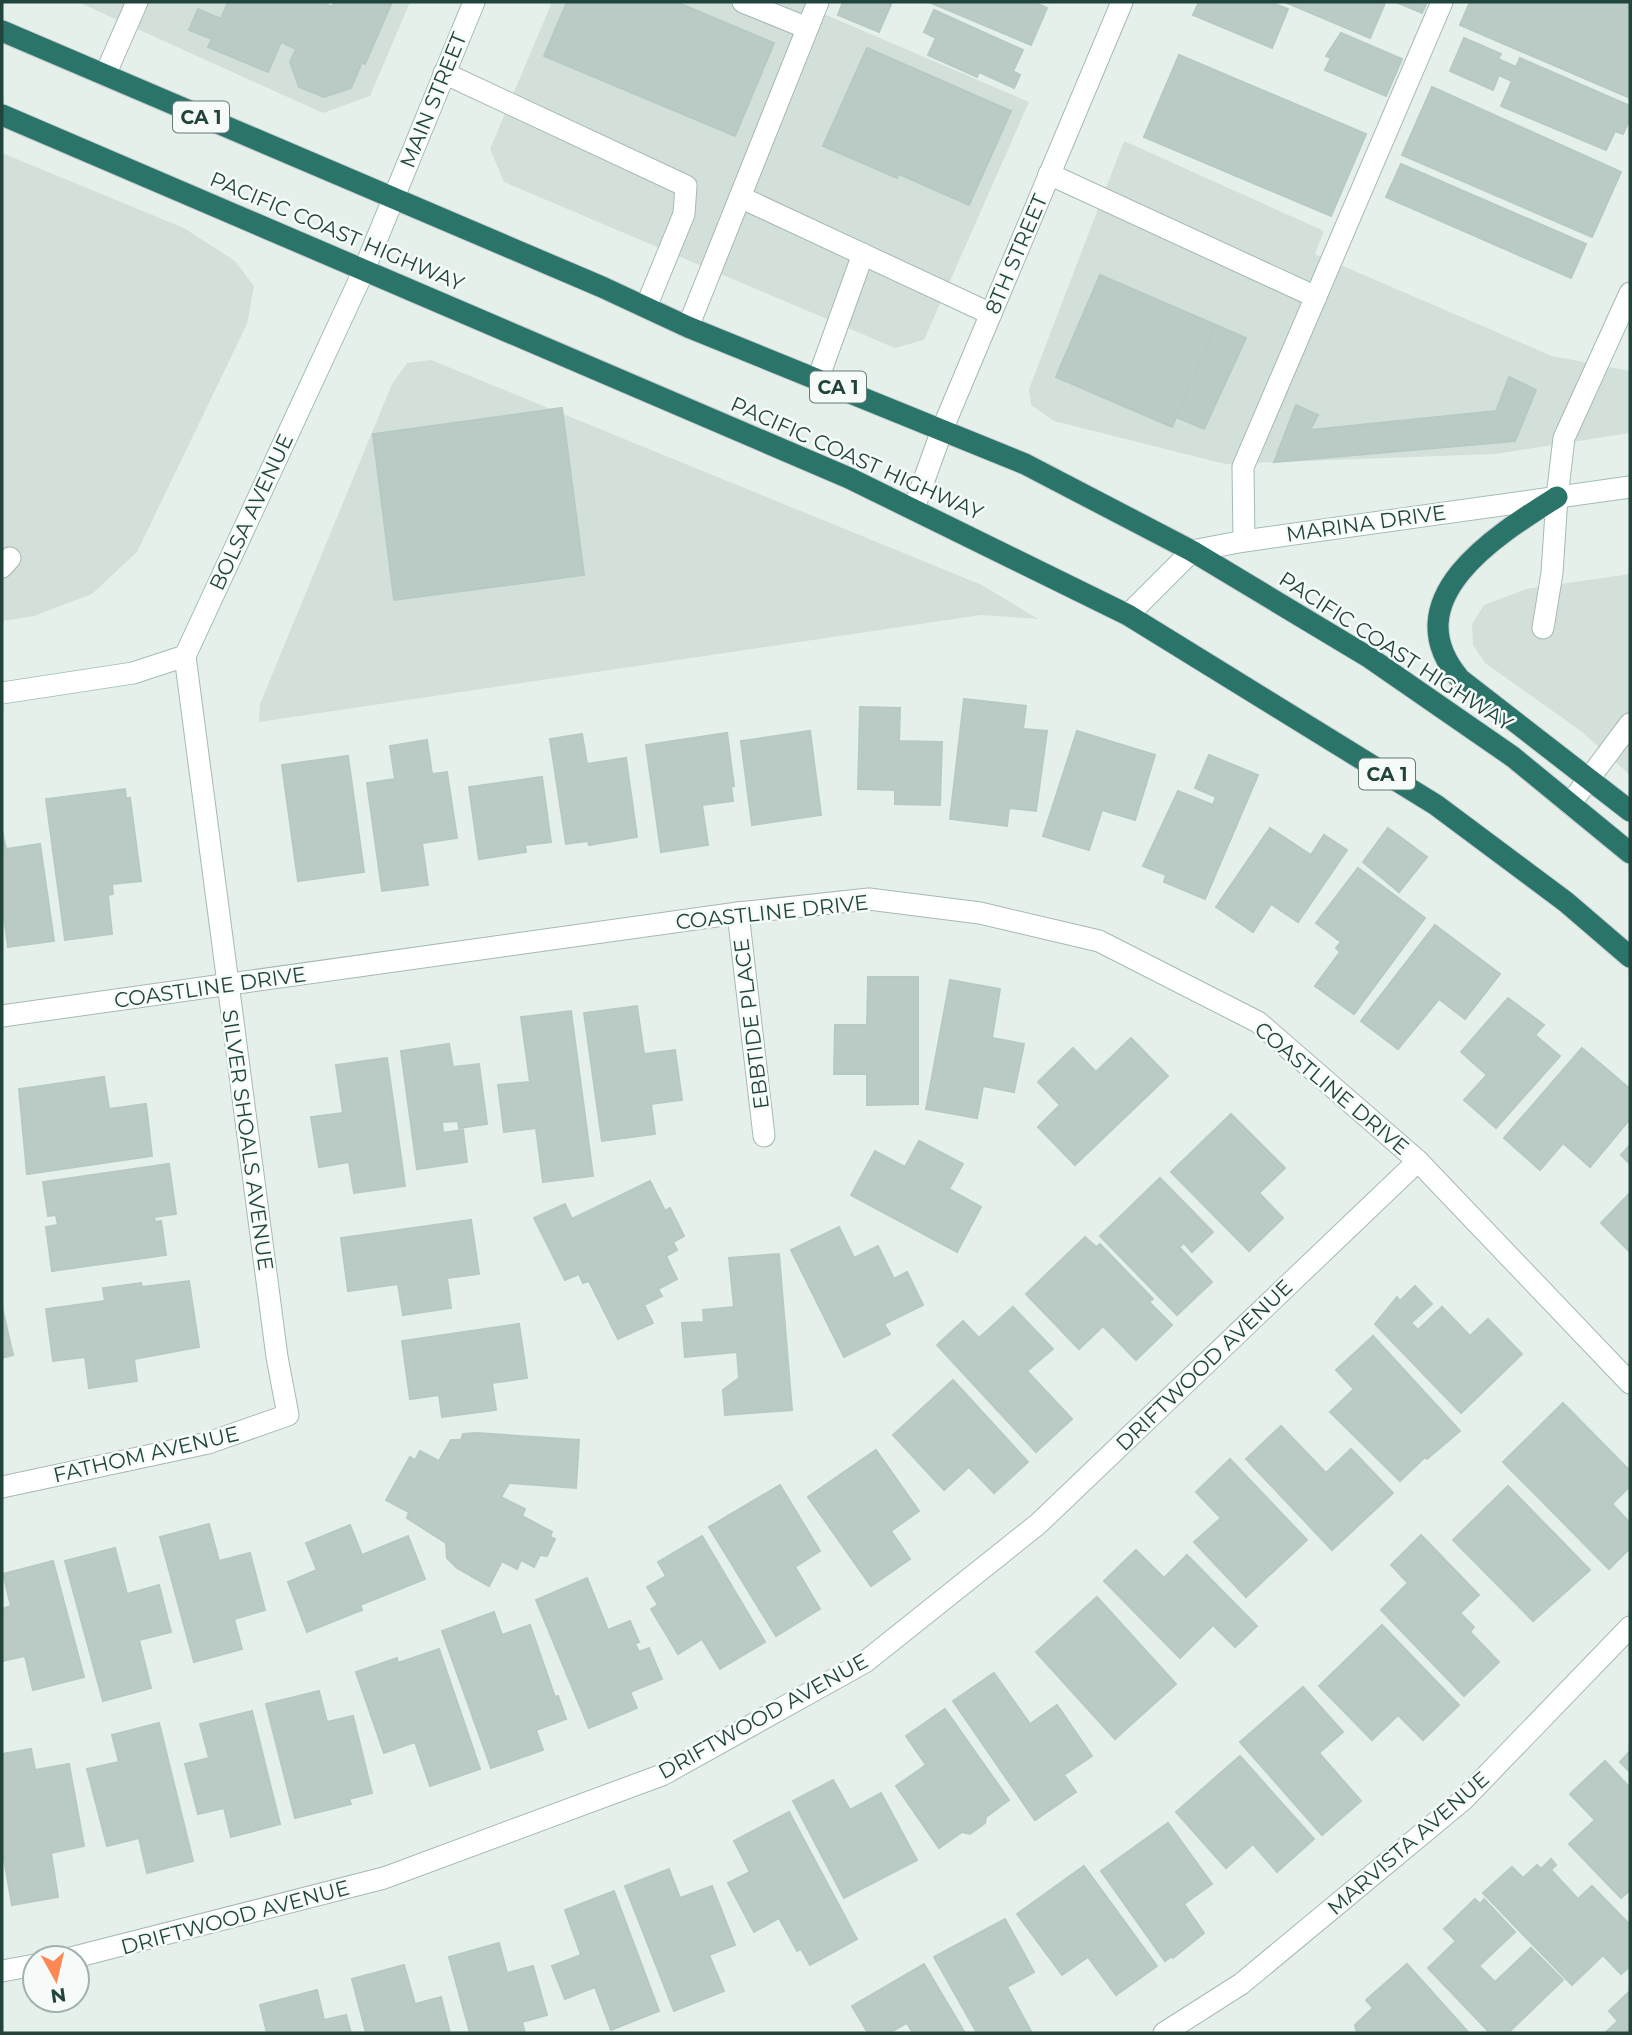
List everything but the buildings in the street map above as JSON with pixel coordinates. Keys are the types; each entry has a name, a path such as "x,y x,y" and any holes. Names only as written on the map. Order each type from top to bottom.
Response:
{"highway":[{"name":"PACIFIC COAST HIGHWAY","path":"2,31 688,327 1025,464 1192,551 1370,658 1513,757 1630,853"},
{"name":"PACIFIC COAST HIGHWAY","path":"2,114 787,451 914,508 1128,615 1436,805 1566,902 1630,957"},
{"path":"1557,497 1479,550 1454,579 1442,606 1439,630 1449,665 1461,679 1630,811"}],"street":[{"path":"105,75 137,2"},
{"name":"MAIN STREET","path":"393,198 474,2"},
{"path":"743,2 807,28"},
{"path":"688,327 818,2"},
{"name":"8TH STREET","path":"914,508 942,430 1122,2"},
{"path":"1244,541 1243,467 1442,2"},
{"path":"444,73 686,186 684,214 646,307"},
{"path":"1049,174 1316,297"},
{"path":"740,197 991,314"},
{"name":"BOLSA AVENUE","path":"185,656 364,270 393,198"},
{"path":"818,379 863,254"},
{"path":"1543,628 1552,573 1564,438 1630,293"},
{"name":"MARINA DRIVE","path":"1192,551 1244,541 1630,487"},
{"path":"1128,615 1192,551"},
{"path":"2,693 134,673 185,656"},
{"name":"SILVER SHOALS AVENUE","path":"185,656 227,985 288,1415"},
{"path":"1570,804 1630,724"},
{"name":"COASTLINE DRIVE","path":"2,1016 738,913 869,899 980,913 1098,941 1258,1022 1418,1161 1630,1383"},
{"name":"EBBTIDE PLACE","path":"738,913 764,1136"},
{"name":"DRIFTWOOD AVENUE","path":"91,1953 384,1878 650,1779 864,1662 1038,1524 1418,1161"},
{"name":"FATHOM AVENUE","path":"2,1486 208,1443 288,1415"},
{"name":"MARVISTA AVENUE","path":"1164,2033 1241,1984 1464,1800 1630,1627"},
{"path":"2,1971 21,1968"}],"shaded area":[{"path":"78,2 410,2 370,96 323,113"},
{"path":"552,2 829,2 824,14 1029,102 924,340 895,348 504,182 490,149"},
{"path":"1124,141 1324,231 1315,254 1552,356 1630,371 1630,433 1495,454 1225,464 1054,421 1031,405 1029,389"},
{"path":"2,153 184,228 235,261 254,286 247,324 137,552 92,594 34,616 2,621"},
{"path":"431,360 982,585 1038,619 981,615 259,722 260,704 392,384 407,363"},
{"path":"1630,574 1630,775 1581,731 1485,663 1473,645 1472,624 1484,605 1526,589"}]}
